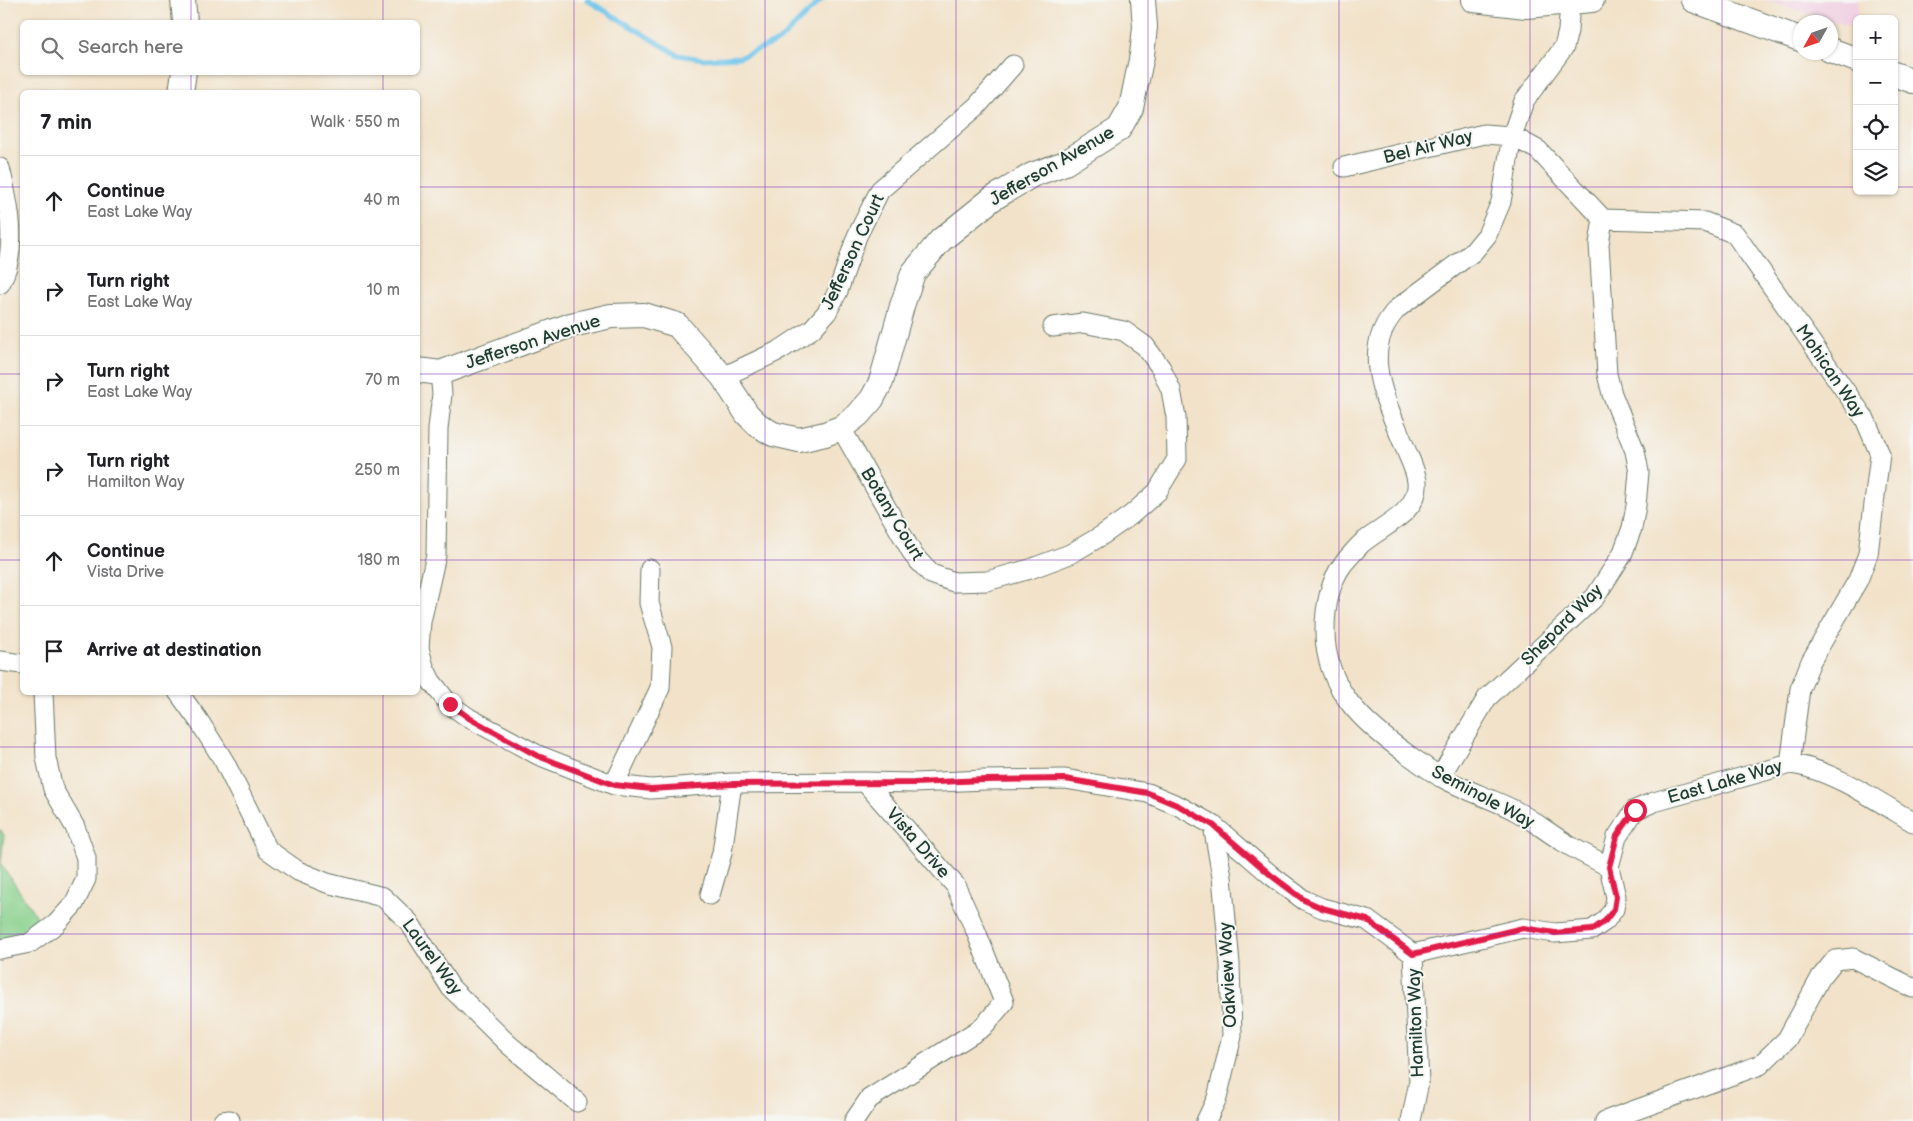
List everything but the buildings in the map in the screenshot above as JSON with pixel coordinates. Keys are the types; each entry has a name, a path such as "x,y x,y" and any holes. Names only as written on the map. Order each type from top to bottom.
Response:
{"street":[{"path":"183,0 186,20"},
{"name":"Jefferson Avenue","path":"429,372 571,325 611,316 644,314 676,325 723,377 746,414 758,425 773,434 798,440 841,428 858,415 872,400 881,382 913,273 941,240 992,199 1032,175 1065,163 1113,134 1122,124 1131,108 1142,55 1145,27 1143,0"},
{"path":"1474,0 1526,6 1592,0"},
{"path":"1693,0 1793,36"},
{"name":"Seminole Way","path":"1570,1 1568,31 1564,47 1524,101 1512,136 1501,202 1487,235 1473,252 1398,308 1390,316 1383,330 1378,347 1377,373 1388,406 1414,469 1417,491 1412,504 1404,514 1361,544 1342,565 1331,589 1325,616 1324,638 1337,684 1348,703 1362,718 1392,743 1440,777 1515,811 1564,843 1609,867"},
{"path":"1838,53 1853,59"},
{"name":"Jefferson Court","path":"723,377 780,350 812,329 828,312 838,291 857,236 880,190 977,106 1013,65"},
{"path":"181,90 184,75"},
{"path":"1898,75 1913,81"},
{"name":"Bel Air Way","path":"1344,167 1484,134 1512,136"},
{"path":"1512,136 1538,150 1603,219"},
{"path":"0,168 10,216 11,256 0,284"},
{"name":"Mohican Way","path":"1603,219 1705,222 1736,234 1865,419 1880,454 1868,554 1858,580 1811,661 1800,689 1790,764"},
{"name":"Shepard Way","path":"1440,777 1487,698 1595,597 1622,555 1632,528 1639,487 1639,472 1635,451 1612,394 1607,374 1599,244 1603,219"},
{"name":"Botany Court","path":"841,428 914,556 931,574 954,582 987,580 1030,569 1070,554 1116,526 1157,492 1177,459 1176,417 1171,390 1161,368 1145,346 1124,331 1083,323 1053,327"},
{"path":"420,622 436,555 438,429 442,394 429,372"},
{"path":"614,785 660,688 662,647 649,603 650,568"},
{"path":"420,652 424,667 431,681 450,704 469,718 538,756 614,785 651,789 732,784 865,782"},
{"path":"0,661 20,664"},
{"path":"0,949 30,943 56,924 74,904 86,879 86,858 74,827 53,789 46,758 43,695"},
{"name":"Laurel Way","path":"180,695 224,761 268,850 298,871 327,883 382,897 409,922 451,988 508,1044 577,1102"},
{"name":"East Lake Way","path":"1413,954 1523,928 1555,933 1592,930 1605,921 1614,909 1616,897 1609,867 1617,836 1635,810 1654,802 1790,764 1803,765 1828,774 1913,822"},
{"name":"Hamilton Way","path":"865,782 914,783 1065,779 1148,793 1179,806 1213,825 1272,876 1304,900 1322,908 1367,920 1413,954 1419,1082 1411,1121"},
{"name":"Vista Drive","path":"854,1121 869,1099 983,1027 1004,1002 955,885 865,782"},
{"path":"710,895 722,853 732,784"},
{"name":"Oakview Way","path":"1206,1121 1217,1098 1232,1036 1230,964 1222,877 1213,825"},
{"path":"1605,1121 1760,1065 1787,1039 1821,977 1834,960 1853,958 1913,988"}],"shaded area":[{"path":"1763,0 1859,0 1857,15 1853,15 1853,27 1838,23 1838,15 1813,15"}],"green space":[{"path":"0,829 4,835 1,864 43,926 18,939 0,943"}],"waterway":[{"path":"587,0 678,55 703,59 740,57 779,41 821,0"}],"route":[{"path":"450,704 469,718 538,756 614,785 651,789 732,784 914,783 1065,779 1148,793 1179,806 1213,825 1272,876 1304,900 1322,908 1367,920 1413,954 1523,928 1555,933 1592,930 1605,921 1614,909 1616,897 1609,867 1617,836 1635,810"}]}
